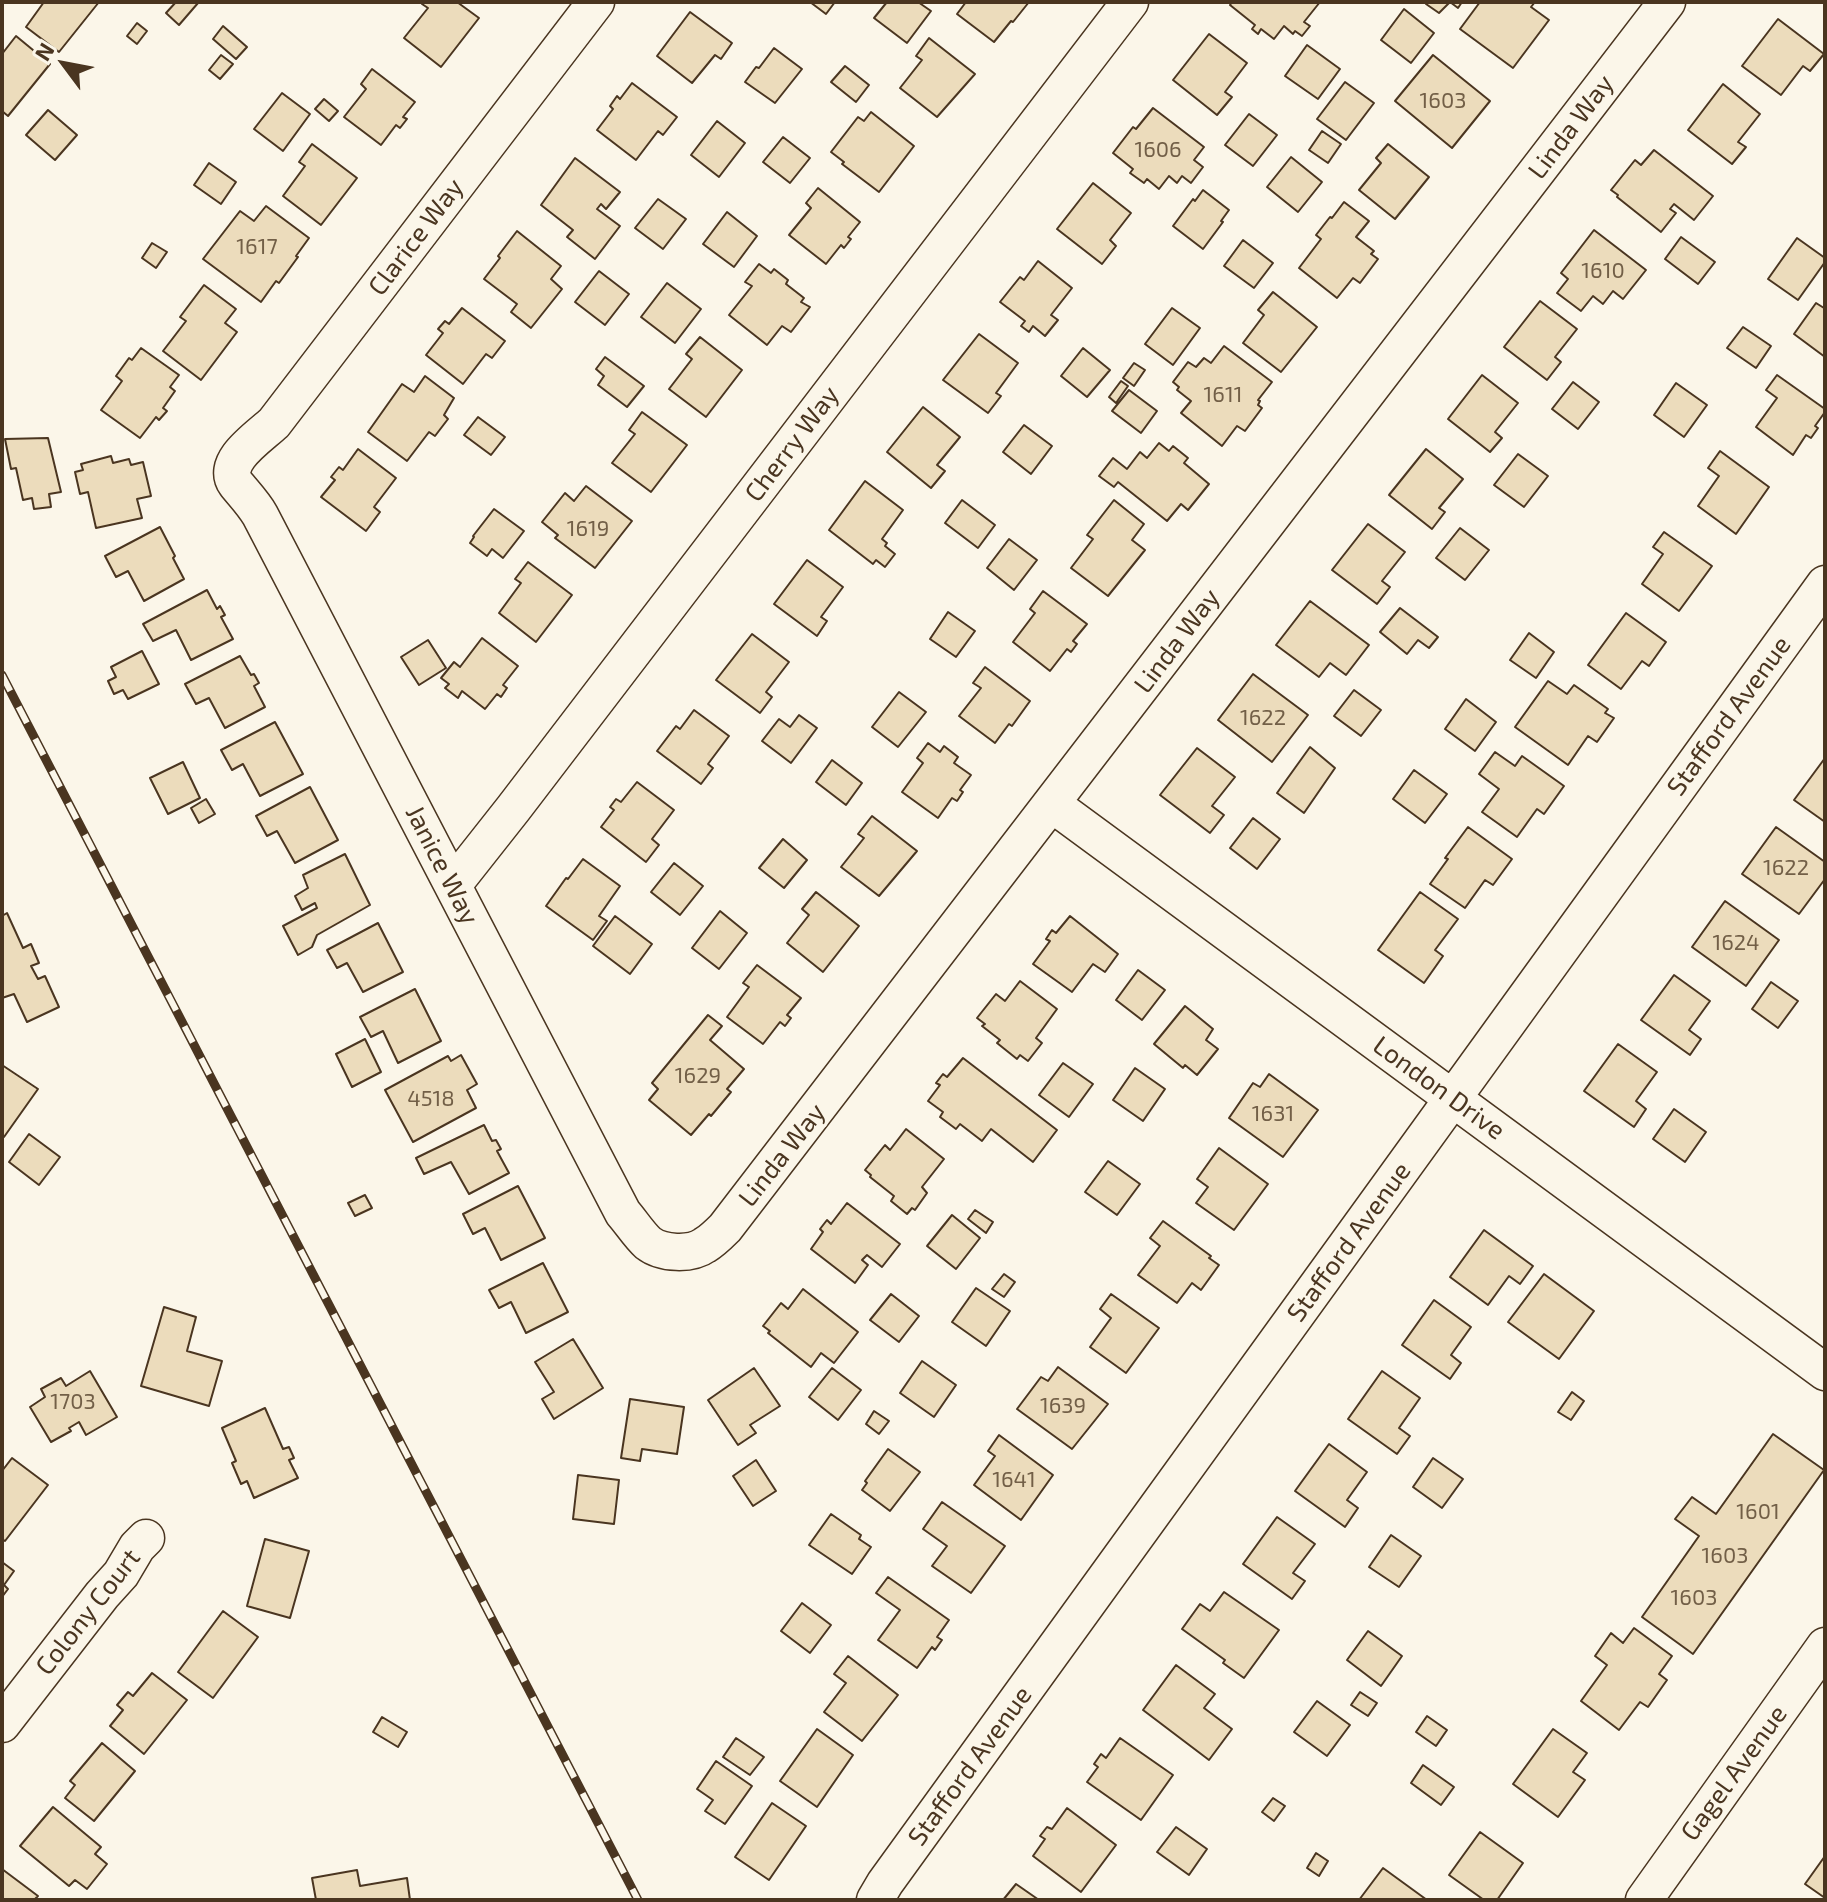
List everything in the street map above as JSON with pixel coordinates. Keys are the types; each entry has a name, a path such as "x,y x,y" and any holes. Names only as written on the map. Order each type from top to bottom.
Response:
{"street":[{"name":"Clarice Way","path":"231,467 236,458 274,423 596,2"},
{"name":"Cherry Way","path":"453,885 1130,2"},
{"name":"Linda Way","path":"668,1251 696,1250 725,1228 1667,2"},
{"name":"Janice Way","path":"231,467 233,481 249,497 260,515 623,1213 648,1243 668,1251"},
{"name":"Stafford Avenue","path":"875,1900 1825,584"},
{"name":"London Drive","path":"1052,804 1825,1372"},
{"name":"Colony Court","path":"2,1724 146,1538"},
{"name":"Gagel Avenue","path":"1644,1900 1825,1646"}],"building":[{"path":"44,2 99,2 59,52 26,27"},
{"path":"176,2 198,3 179,25 166,13"},
{"path":"457,2 479,18 441,67 404,38 428,8 422,4"},
{"path":"810,2 835,2 826,14"},
{"path":"887,2 918,2 931,11 907,43 874,18"},
{"path":"966,2 1029,2 994,42 957,14"},
{"path":"1232,2 1320,2 1304,22 1310,26 1302,36 1295,31 1293,34 1284,26 1274,39 1261,29 1258,34 1252,29 1255,25 1230,5"},
{"path":"1427,2 1450,2 1439,13"},
{"path":"1480,2 1535,2 1531,7 1549,20 1513,68 1460,29"},
{"path":"1404,9 1434,33 1411,63 1381,40"},
{"path":"690,12 732,43 721,59 715,55 692,83 657,56"},
{"path":"1778,19 1824,54 1810,71 1803,66 1781,95 1742,66"},
{"path":"137,23 147,31 137,44 127,36"},
{"path":"223,26 247,47 236,59 213,39"},
{"path":"1209,34 1247,63 1225,92 1232,97 1217,115 1173,80"},
{"path":"16,36 50,64 8,116 2,111 2,54"},
{"path":"929,38 975,74 937,117 900,88 922,60 916,56"},
{"path":"1307,45 1340,69 1318,99 1285,76"},
{"path":"774,48 802,69 775,103 745,82"},
{"path":"221,55 233,64 220,79 209,70"},
{"path":"1433,55 1490,101 1452,148 1395,101"},
{"path":"845,66 869,85 856,102 831,82"},
{"path":"372,69 415,102 403,117 407,119 400,128 396,125 381,145 344,117 366,89 361,84"},
{"path":"1345,82 1374,103 1346,140 1317,119"},
{"path":"632,83 677,117 663,135 658,131 636,160 597,130 613,109 610,106 617,96 620,99"},
{"path":"1723,84 1760,114 1738,142 1746,147 1732,164 1688,130"},
{"path":"282,93 310,114 283,151 254,129"},
{"path":"324,99 338,111 329,121 315,109"},
{"path":"1153,108 1204,147 1194,160 1203,167 1191,183 1182,176 1177,183 1169,176 1159,189 1147,179 1144,183 1130,173 1133,169 1113,153"},
{"path":"48,110 77,135 55,160 26,135"},
{"path":"871,112 914,146 879,192 831,152 858,117 864,121"},
{"path":"1249,114 1277,135 1253,166 1225,145"},
{"path":"717,121 745,143 719,177 691,155"},
{"path":"1322,131 1341,144 1328,163 1309,150"},
{"path":"783,137 810,158 790,183 763,162"},
{"path":"312,144 357,178 321,225 283,196 305,166 299,162"},
{"path":"1388,144 1429,177 1395,219 1359,190 1381,163 1376,158"},
{"path":"1654,150 1713,196 1694,220 1674,204 1670,209 1676,213 1661,232 1611,190 1635,160 1641,165"},
{"path":"1291,157 1322,182 1298,212 1267,187"},
{"path":"575,158 620,192 606,209 601,204 597,209 620,226 595,259 567,237 573,230 541,205"},
{"path":"209,163 236,182 221,204 194,185"},
{"path":"1093,183 1131,213 1110,240 1116,246 1102,264 1057,229"},
{"path":"818,188 860,222 844,248 841,245 826,264 789,235 811,208 806,203"},
{"path":"1203,190 1229,210 1203,249 1173,226"},
{"path":"658,199 686,219 663,249 635,228"},
{"path":"1344,202 1369,221 1356,237 1374,251 1371,254 1378,259 1360,283 1353,278 1337,298 1299,268 1321,239 1316,235"},
{"path":"266,206 309,238 279,283 276,281 261,302 203,259 240,211 254,221"},
{"path":"727,212 757,236 734,267 703,244"},
{"path":"1594,230 1646,270 1623,299 1613,291 1603,304 1593,296 1581,311 1557,293 1568,279 1561,273"},
{"path":"517,231 561,266 551,279 562,289 531,328 511,312 517,304 484,279"},
{"path":"1681,237 1715,262 1698,284 1665,259"},
{"path":"1797,238 1825,258 1798,300 1768,279"},
{"path":"1243,240 1273,263 1254,288 1224,266"},
{"path":"152,243 167,252 156,268 142,258"},
{"path":"1038,261 1072,288 1051,315 1058,320 1045,336 1033,326 1029,332 1021,326 1025,321 1000,302 1020,277 1024,280"},
{"path":"759,264 771,273 774,269 788,280 786,284 804,298 801,302 810,307 791,332 782,326 767,345 729,315 752,286 745,282"},
{"path":"599,271 629,294 605,325 575,302"},
{"path":"667,283 701,309 675,343 641,317"},
{"path":"204,285 236,309 225,323 237,332 201,380 163,351 186,321 180,317"},
{"path":"1273,292 1317,327 1281,372 1243,343 1264,315 1258,310"},
{"path":"1540,301 1577,329 1555,357 1561,362 1547,380 1504,347"},
{"path":"1816,303 1825,306 1825,357 1794,334"},
{"path":"462,308 505,341 492,358 486,354 463,384 426,355 443,333 438,329 445,321 449,324"},
{"path":"1172,308 1200,328 1173,365 1145,344"},
{"path":"1743,327 1771,346 1756,368 1727,348"},
{"path":"979,334 1018,363 996,393 1001,396 988,413 943,380"},
{"path":"700,337 742,370 706,417 669,389 692,359 686,354"},
{"path":"1224,346 1272,382 1258,400 1262,408 1245,431 1237,426 1222,446 1181,413 1191,401 1177,390 1179,387 1173,382 1188,362 1196,367 1204,358 1211,363"},
{"path":"141,348 179,375 170,387 175,391 163,408 167,411 159,420 156,417 140,438 101,410 122,381 116,376"},
{"path":"1083,348 1110,370 1087,397 1061,376"},
{"path":"605,357 644,386 627,407 598,385 604,376 596,369"},
{"path":"1134,363 1145,370 1134,386 1123,378"},
{"path":"1482,375 1518,403 1495,432 1502,438 1490,452 1448,419"},
{"path":"1777,375 1825,409 1815,426 1818,428 1811,438 1806,435 1793,455 1756,427 1777,398 1766,390"},
{"path":"425,376 454,398 444,415 448,419 435,436 429,432 407,461 368,432 402,384 414,392"},
{"path":"1121,381 1128,386 1116,403 1109,397"},
{"path":"1573,382 1599,402 1578,429 1552,409"},
{"path":"1676,383 1707,405 1684,437 1654,415"},
{"path":"1129,390 1157,411 1141,433 1112,411"},
{"path":"923,407 960,437 937,465 945,471 931,488 887,452"},
{"path":"642,412 687,445 651,492 612,463 635,434 629,430"},
{"path":"478,417 505,437 491,455 464,435"},
{"path":"1024,425 1052,446 1031,474 1003,452"},
{"path":"48,438 61,492 49,494 51,507 34,509 32,498 23,500 16,468 11,469 5,439"},
{"path":"1159,443 1169,451 1173,446 1188,458 1184,463 1209,484 1188,510 1181,504 1167,521 1118,482 1114,487 1099,476 1113,458 1127,469 1140,452 1147,458"},
{"path":"358,449 396,478 374,507 380,512 366,531 321,497 335,480 331,477 339,467 343,470"},
{"path":"1426,449 1463,479 1439,508 1445,512 1432,529 1389,495"},
{"path":"1720,451 1769,487 1736,534 1698,506 1719,476 1708,468"},
{"path":"1518,454 1548,476 1524,507 1494,485"},
{"path":"111,456 113,463 129,459 131,465 143,462 151,496 137,499 142,518 96,528 88,492 80,494 75,472 83,470 81,464"},
{"path":"865,481 903,510 882,539 895,554 885,567 876,560 873,564 829,530"},
{"path":"586,486 632,521 595,568 555,538 558,535 542,522 565,493 574,501"},
{"path":"962,500 995,525 978,548 945,523"},
{"path":"1114,500 1144,524 1132,540 1145,550 1108,596 1071,568 1093,539 1087,535"},
{"path":"494,509 524,531 503,558 492,549 487,556 470,543"},
{"path":"1368,524 1405,552 1382,581 1390,587 1377,604 1332,570"},
{"path":"160,527 184,579 144,601 128,571 116,577 105,556"},
{"path":"1460,528 1489,550 1465,580 1436,558"},
{"path":"1664,532 1712,566 1679,611 1642,584 1663,554 1653,547"},
{"path":"1009,539 1037,560 1014,590 987,568"},
{"path":"807,560 843,587 821,617 827,621 817,636 774,604"},
{"path":"528,562 572,595 536,642 499,613 521,583 515,579"},
{"path":"207,590 217,609 220,606 225,615 221,617 233,639 191,660 176,630 153,641 143,624"},
{"path":"1043,591 1087,624 1073,641 1077,644 1071,652 1067,649 1050,671 1013,642 1035,613 1030,609"},
{"path":"1310,601 1369,645 1346,675 1330,663 1319,677 1276,645"},
{"path":"1400,608 1438,637 1429,648 1418,640 1407,654 1380,632"},
{"path":"948,612 975,631 956,657 930,639"},
{"path":"1626,613 1666,642 1649,666 1642,661 1621,689 1588,665"},
{"path":"1529,633 1554,652 1536,678 1510,660"},
{"path":"752,634 789,662 766,692 772,697 760,713 716,680"},
{"path":"482,638 518,666 503,685 507,688 501,697 497,694 485,709 462,691 458,698 445,688 449,684 441,678 454,662 460,667"},
{"path":"428,640 446,668 419,685 401,657"},
{"path":"142,651 159,684 128,699 123,690 114,694 108,681 116,677 111,667"},
{"path":"240,656 259,683 254,686 265,707 225,728 209,698 196,704 185,684"},
{"path":"985,667 1030,701 995,743 959,716 981,688 973,683"},
{"path":"1253,674 1308,715 1272,762 1218,720"},
{"path":"1548,681 1567,694 1574,685 1608,709 1605,713 1614,718 1597,742 1588,736 1568,765 1515,727"},
{"path":"1354,690 1381,710 1361,736 1334,716"},
{"path":"899,692 926,712 898,747 872,727"},
{"path":"1466,699 1496,722 1475,751 1445,729"},
{"path":"694,710 729,736 708,764 713,768 701,784 657,751 676,726 680,729"},
{"path":"799,715 817,728 791,763 762,741 779,719 790,727"},
{"path":"275,722 303,774 260,796 243,764 232,770 221,750"},
{"path":"928,743 940,752 944,746 958,757 954,763 971,775 960,790 963,792 957,801 952,798 938,818 902,792 923,763 917,758"},
{"path":"1310,747 1335,768 1304,813 1277,793"},
{"path":"1197,748 1235,777 1212,806 1224,815 1210,833 1160,795"},
{"path":"1495,752 1515,766 1522,756 1564,786 1544,814 1537,809 1517,837 1482,812 1499,789 1479,774"},
{"path":"1825,758 1825,822 1794,800"},
{"path":"832,760 862,783 846,805 816,782"},
{"path":"183,762 200,798 168,814 150,778"},
{"path":"1414,770 1447,794 1425,823 1393,799"},
{"path":"637,782 674,810 652,839 659,845 646,862 601,827 614,810 610,807 616,799 621,802"},
{"path":"310,787 338,840 295,863 277,831 267,836 256,816"},
{"path":"206,799 215,814 199,823 191,808"},
{"path":"872,816 917,851 879,896 841,867 864,838 858,834"},
{"path":"1253,818 1280,839 1257,869 1230,848"},
{"path":"1468,827 1512,859 1493,885 1485,880 1465,908 1430,884"},
{"path":"1776,827 1825,862 1825,879 1799,914 1742,874"},
{"path":"783,839 807,860 784,888 759,868"},
{"path":"345,854 370,905 317,935 312,947 298,955 283,926 317,908 315,903 302,910 295,896 308,888 303,875"},
{"path":"583,859 620,886 599,916 607,921 593,940 546,906"},
{"path":"674,863 703,886 680,915 651,892"},
{"path":"816,892 859,926 823,972 787,943 809,915 802,909"},
{"path":"1420,892 1458,919 1435,950 1443,956 1424,983 1378,950"},
{"path":"1725,901 1779,940 1746,986 1692,947"},
{"path":"720,911 747,933 719,969 692,948"},
{"path":"7,913 23,948 31,944 39,963 31,966 38,979 45,976 59,1007 27,1022 14,994 2,998 2,916"},
{"path":"615,916 652,944 630,974 593,946"},
{"path":"1070,916 1118,954 1105,972 1093,964 1072,992 1033,964 1050,941 1046,939 1052,930 1056,933"},
{"path":"378,923 403,972 363,992 347,963 337,968 327,950"},
{"path":"757,965 801,998 787,1015 791,1018 785,1026 780,1022 763,1044 727,1017 749,987 743,983"},
{"path":"1138,970 1165,990 1142,1020 1116,1000"},
{"path":"1674,975 1710,1001 1689,1030 1701,1039 1690,1055 1641,1020"},
{"path":"1020,981 1057,1009 1036,1038 1042,1043 1028,1061 1020,1055 1017,1059 997,1043 1000,1040 977,1018 996,994 1005,1001"},
{"path":"1771,982 1798,1001 1778,1028 1752,1009"},
{"path":"415,989 441,1041 398,1063 383,1031 371,1037 360,1017"},
{"path":"1185,1006 1213,1029 1206,1040 1218,1049 1197,1075 1185,1065 1183,1068 1154,1044"},
{"path":"708,1015 722,1026 710,1040 744,1069 727,1089 731,1092 691,1135 649,1100 658,1089 652,1083"},
{"path":"365,1039 381,1072 352,1087 336,1054"},
{"path":"1618,1044 1657,1072 1636,1101 1646,1109 1634,1127 1584,1091"},
{"path":"461,1055 477,1084 467,1090 476,1108 413,1142 385,1090 448,1056 451,1061"},
{"path":"963,1058 1057,1130 1033,1162 991,1129 982,1141 960,1124 956,1129 940,1117 943,1112 928,1101 940,1085 936,1083 943,1074 947,1077"},
{"path":"1063,1063 1093,1084 1069,1117 1039,1095"},
{"path":"2,1065 38,1089 4,1137 2,1136"},
{"path":"1135,1068 1165,1089 1143,1121 1113,1100"},
{"path":"1269,1074 1318,1110 1283,1157 1229,1118 1253,1083 1260,1087"},
{"path":"1674,1109 1706,1132 1685,1162 1653,1139"},
{"path":"484,1125 492,1141 496,1140 501,1149 497,1151 509,1173 469,1194 451,1162 424,1174 416,1158"},
{"path":"906,1129 944,1159 922,1187 927,1193 915,1210 912,1208 907,1214 891,1201 894,1196 865,1170 885,1145 890,1150"},
{"path":"29,1134 60,1157 39,1185 9,1162"},
{"path":"1219,1148 1268,1184 1234,1230 1196,1203 1208,1187 1197,1179"},
{"path":"1108,1161 1140,1184 1117,1215 1085,1192"},
{"path":"518,1186 545,1238 501,1260 485,1228 473,1234 463,1214"},
{"path":"365,1195 372,1208 355,1216 348,1203"},
{"path":"847,1203 900,1244 882,1267 867,1255 862,1260 868,1265 855,1283 811,1249 827,1220 831,1224"},
{"path":"975,1210 993,1222 986,1233 968,1219"},
{"path":"952,1215 980,1238 956,1269 927,1246"},
{"path":"1163,1221 1219,1265 1201,1290 1192,1283 1177,1303 1138,1275 1160,1246 1150,1238"},
{"path":"1484,1230 1533,1266 1520,1284 1509,1276 1488,1305 1450,1277"},
{"path":"543,1263 568,1312 526,1333 511,1302 499,1308 489,1290"},
{"path":"1004,1274 1015,1282 1004,1297 992,1289"},
{"path":"1544,1274 1594,1311 1559,1359 1508,1322"},
{"path":"976,1288 1010,1311 986,1346 952,1322"},
{"path":"803,1289 858,1332 834,1363 821,1353 811,1367 763,1326 781,1303 788,1309"},
{"path":"891,1294 919,1316 899,1342 870,1320"},
{"path":"1111,1294 1159,1328 1126,1373 1090,1347 1111,1318 1100,1309"},
{"path":"1434,1300 1471,1327 1451,1355 1461,1363 1450,1379 1402,1345"},
{"path":"164,1307 196,1317 187,1351 222,1361 209,1406 141,1386"},
{"path":"573,1339 603,1388 554,1419 542,1399 554,1392 535,1362"},
{"path":"922,1361 956,1385 934,1417 900,1393"},
{"path":"1058,1367 1108,1404 1072,1449 1017,1409 1041,1377 1048,1381"},
{"path":"754,1368 780,1406 750,1425 756,1433 738,1445 708,1400"},
{"path":"832,1368 861,1390 838,1420 809,1397"},
{"path":"90,1371 117,1417 86,1435 79,1422 69,1428 71,1431 51,1442 30,1407 45,1397 41,1389 61,1378 66,1386"},
{"path":"1382,1371 1420,1398 1399,1428 1410,1436 1397,1454 1348,1419"},
{"path":"1572,1392 1584,1401 1571,1420 1558,1412"},
{"path":"630,1399 684,1407 677,1454 642,1449 640,1461 621,1458"},
{"path":"265,1408 283,1449 289,1447 294,1458 289,1460 298,1478 254,1498 247,1481 241,1484 232,1463 236,1461 222,1428"},
{"path":"874,1411 889,1421 879,1434 866,1424"},
{"path":"1773,1434 1824,1470 1693,1654 1642,1617 1699,1536 1675,1519 1692,1497 1716,1514"},
{"path":"999,1435 1053,1475 1021,1520 974,1485 995,1456 988,1451"},
{"path":"1329,1444 1367,1472 1347,1500 1358,1508 1345,1527 1295,1491"},
{"path":"888,1449 920,1472 890,1511 862,1490"},
{"path":"12,1458 48,1485 5,1541 2,1539 2,1471"},
{"path":"1433,1458 1463,1479 1442,1508 1413,1487"},
{"path":"756,1460 776,1491 753,1506 733,1476"},
{"path":"578,1475 619,1480 614,1524 573,1519"},
{"path":"942,1502 1005,1546 971,1593 932,1566 947,1546 923,1529"},
{"path":"831,1514 861,1535 859,1539 871,1547 852,1574 809,1545"},
{"path":"1277,1517 1315,1544 1293,1573 1305,1581 1292,1599 1243,1564"},
{"path":"1391,1535 1421,1556 1399,1587 1369,1567"},
{"path":"265,1539 309,1551 290,1618 247,1606"},
{"path":"2,1562 14,1571 4,1585 8,1589 2,1597"},
{"path":"888,1577 949,1620 937,1637 942,1640 935,1650 932,1647 917,1668 878,1640 900,1610 876,1593"},
{"path":"1224,1592 1279,1630 1244,1678 1182,1629 1200,1604 1210,1611"},
{"path":"802,1603 831,1625 810,1653 781,1631"},
{"path":"223,1611 258,1637 213,1698 178,1672"},
{"path":"1634,1628 1672,1656 1659,1674 1667,1680 1648,1707 1640,1702 1619,1730 1581,1701 1607,1665 1595,1656 1611,1633 1623,1643"},
{"path":"1368,1631 1402,1656 1381,1686 1347,1660"},
{"path":"848,1656 898,1695 862,1741 824,1712 846,1683 834,1674"},
{"path":"1176,1665 1215,1694 1204,1708 1232,1729 1209,1760 1143,1710"},
{"path":"152,1673 187,1700 144,1754 110,1726 123,1710 117,1705 128,1692 133,1696"},
{"path":"1360,1692 1377,1703 1368,1716 1351,1705"},
{"path":"1317,1701 1350,1725 1327,1756 1294,1732"},
{"path":"1427,1716 1447,1730 1436,1746 1416,1732"},
{"path":"382,1717 407,1732 398,1747 373,1732"},
{"path":"817,1729 853,1755 817,1807 780,1781"},
{"path":"1553,1729 1587,1753 1573,1772 1585,1780 1558,1817 1513,1784"},
{"path":"736,1738 764,1757 750,1775 723,1757"},
{"path":"1120,1738 1173,1775 1141,1820 1087,1782 1098,1767 1094,1764 1101,1754 1106,1758"},
{"path":"102,1743 135,1771 94,1821 65,1798 75,1785 70,1781"},
{"path":"716,1761 752,1786 725,1824 705,1811 713,1800 697,1789"},
{"path":"1423,1765 1454,1787 1441,1805 1411,1783"},
{"path":"1273,1798 1285,1806 1274,1821 1262,1812"},
{"path":"772,1803 806,1826 769,1880 735,1857"},
{"path":"53,1807 101,1847 95,1854 107,1864 87,1889 75,1880 69,1886 20,1846"},
{"path":"1067,1808 1116,1845 1081,1892 1033,1856 1045,1839 1040,1836 1047,1827 1052,1829"},
{"path":"1176,1827 1207,1849 1189,1875 1157,1852"},
{"path":"1480,1832 1523,1863 1497,1900 1484,1900 1449,1875"},
{"path":"1316,1853 1328,1861 1319,1876 1307,1868"},
{"path":"1825,1856 1825,1898 1805,1884"},
{"path":"1383,1868 1427,1900 1359,1900"},
{"path":"2,1869 38,1896 34,1900 2,1900"},
{"path":"357,1870 360,1886 407,1878 410,1900 316,1900 312,1878"},
{"path":"1016,1884 1039,1900 1003,1900"}],"railway":[{"path":"2,675 638,1900"}]}
